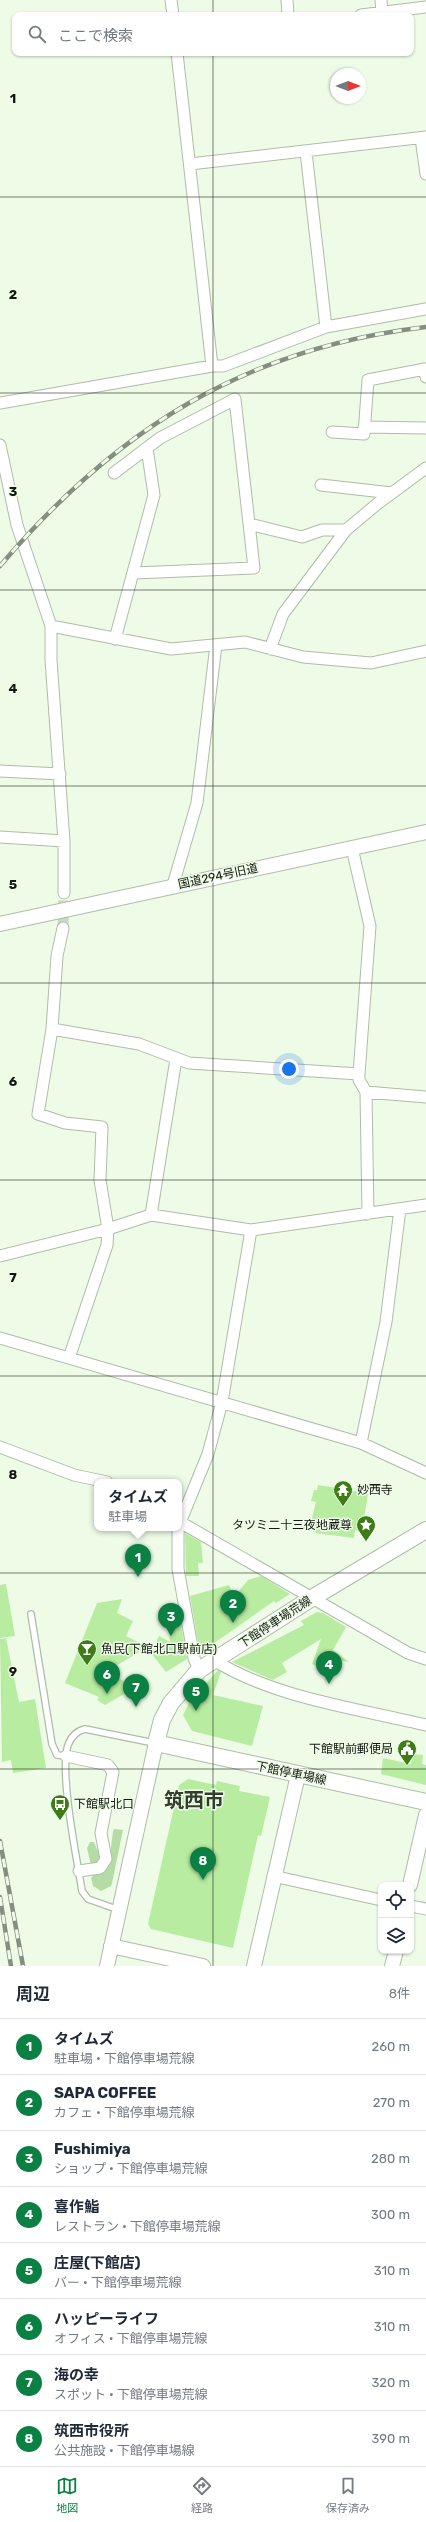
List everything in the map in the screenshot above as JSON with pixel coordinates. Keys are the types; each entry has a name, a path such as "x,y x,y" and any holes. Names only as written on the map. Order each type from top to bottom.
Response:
{"main road":[{"name":"下館停車場荒線","path":"156,1743 162,1720 170,1703 199,1670 312,1598 426,1530"},
{"name":"下館停車場線","path":"156,1743 426,1802"}],"street":[{"path":"171,0 173,12"},
{"path":"287,0 288,12"},
{"path":"381,0 382,12"},
{"path":"389,12 426,7"},
{"path":"177,56 212,366"},
{"path":"190,164 306,152 424,137 426,174"},
{"path":"306,152 326,327"},
{"path":"0,403 212,366 223,366 326,327 426,309"},
{"path":"332,432 364,434 368,380 425,369 426,377"},
{"path":"114,473 160,438 235,399 254,568 134,573"},
{"path":"364,427 426,428"},
{"path":"0,445 17,525 51,626 51,660 64,841 64,893"},
{"path":"115,639 154,495 147,448"},
{"path":"270,648 283,614 346,530 426,468"},
{"path":"321,485 392,493"},
{"path":"249,524 302,537 322,530 346,530"},
{"path":"51,626 171,650 245,642 303,657 371,663 426,651"},
{"path":"173,885 197,803 216,645"},
{"path":"0,771 60,774"},
{"name":"国道294号旧道","path":"5,923 173,885 426,832"},
{"path":"0,837 64,841"},
{"path":"352,848 370,926 359,1074 359,1080 366,1092 368,1214"},
{"path":"63,928 57,956 52,1029 38,1114 65,1123 102,1127 100,1180 108,1229 107,1245 69,1358"},
{"path":"52,1029 139,1044 176,1059 189,1062 359,1074"},
{"path":"151,1215 176,1059"},
{"path":"366,1092 426,1097"},
{"path":"0,1256 108,1229 151,1215 251,1230 426,1206"},
{"path":"361,1443 386,1322 400,1210"},
{"path":"182,1515 208,1454 222,1402 251,1230"},
{"path":"0,1338 361,1443 426,1473"},
{"path":"0,1447 74,1475 94,1479"},
{"path":"182,1521 408,1653 426,1660"},
{"path":"180,1531 178,1569 194,1658 199,1670"},
{"path":"214,1660 227,1669 271,1688 426,1725"},
{"path":"107,1966 156,1743"},
{"path":"66,1756 108,1765 113,1772 101,1833 106,1859 100,1868 79,1871"},
{"path":"254,1966 298,1775"},
{"path":"411,1882 426,1815"},
{"path":"274,1876 378,1899"},
{"path":"414,1907 426,1909"},
{"path":"111,1946 203,1966"},
{"path":"392,1966 395,1954"}],"lane":[{"path":"31,1614 52,1744 57,1755 66,1756"},
{"path":"119,1910 88,1899 82,1891 67,1786 66,1756 70,1741 79,1730 85,1729 156,1743"}],"green space":[{"path":"114,1829 123,1830 112,1883 111,1886 101,1891 93,1886 91,1878 107,1869"},
{"path":"90,1842 94,1842 100,1856 98,1862 91,1865 87,1848"}],"building":[{"path":"318,1485 368,1493 363,1525 359,1524 358,1531 355,1530 354,1538 315,1533 316,1529 312,1528 312,1518 316,1502 311,1501 314,1490 317,1490"},
{"path":"185,1533 201,1542 203,1563 198,1563 199,1576 186,1576"},
{"path":"261,1576 290,1594 276,1603 274,1601 200,1653 190,1596 229,1585 234,1597 248,1580"},
{"path":"6,1584 15,1636 0,1638 0,1585"},
{"path":"122,1599 117,1613 133,1621 126,1636 148,1647 107,1671 135,1688 105,1705 97,1700 99,1697 65,1683 97,1603"},
{"path":"317,1612 323,1613 346,1627 333,1650 349,1662 328,1658 324,1669 312,1664 321,1639 282,1663 287,1672 273,1680 232,1662 304,1625 301,1621"},
{"path":"181,1624 187,1659 166,1672 151,1653 159,1636 170,1642 168,1628"},
{"path":"6,1638 19,1702 35,1699 46,1768 13,1773 11,1760 2,1762 0,1639"},
{"path":"218,1670 221,1672 213,1695 263,1706 252,1746 192,1731 183,1715 189,1703"},
{"path":"413,1754 423,1755 422,1764 426,1765 426,1785 381,1774 383,1758 411,1764"},
{"path":"188,1779 216,1785 217,1781 240,1786 239,1791 270,1797 261,1836 258,1835 233,1948 151,1929 148,1924 179,1785"}],"tunnel":[{"path":"63,928 64,893"}],"railway":[{"path":"0,566 44,517 90,474 138,436 189,403 243,376 300,354 361,338 426,327"},
{"path":"0,1841 23,1966"},
{"path":"0,1897 11,1966"}],"place":[{"name":"妙西寺","path":"343,1507"},
{"name":"タツミ二十三夜地蔵尊","path":"366,1542"},
{"name":"タイムズ","path":"138,1577"},
{"name":"SAPA COFFEE","path":"233,1623"},
{"name":"Fushimiya","path":"171,1636"},
{"name":"魚民(下館北口駅前店)","path":"87,1666"},
{"name":"喜作鮨","path":"329,1684"},
{"name":"ハッピーライフ","path":"107,1694"},
{"name":"海の幸","path":"136,1707"},
{"name":"庄屋(下館店)","path":"196,1711"},
{"name":"下館駅前郵便局","path":"407,1766"},
{"name":"下館駅北口","path":"60,1821"},
{"name":"筑西市役所","path":"203,1880"}],"district":[{"name":"筑西市","path":"194,1800"}]}
